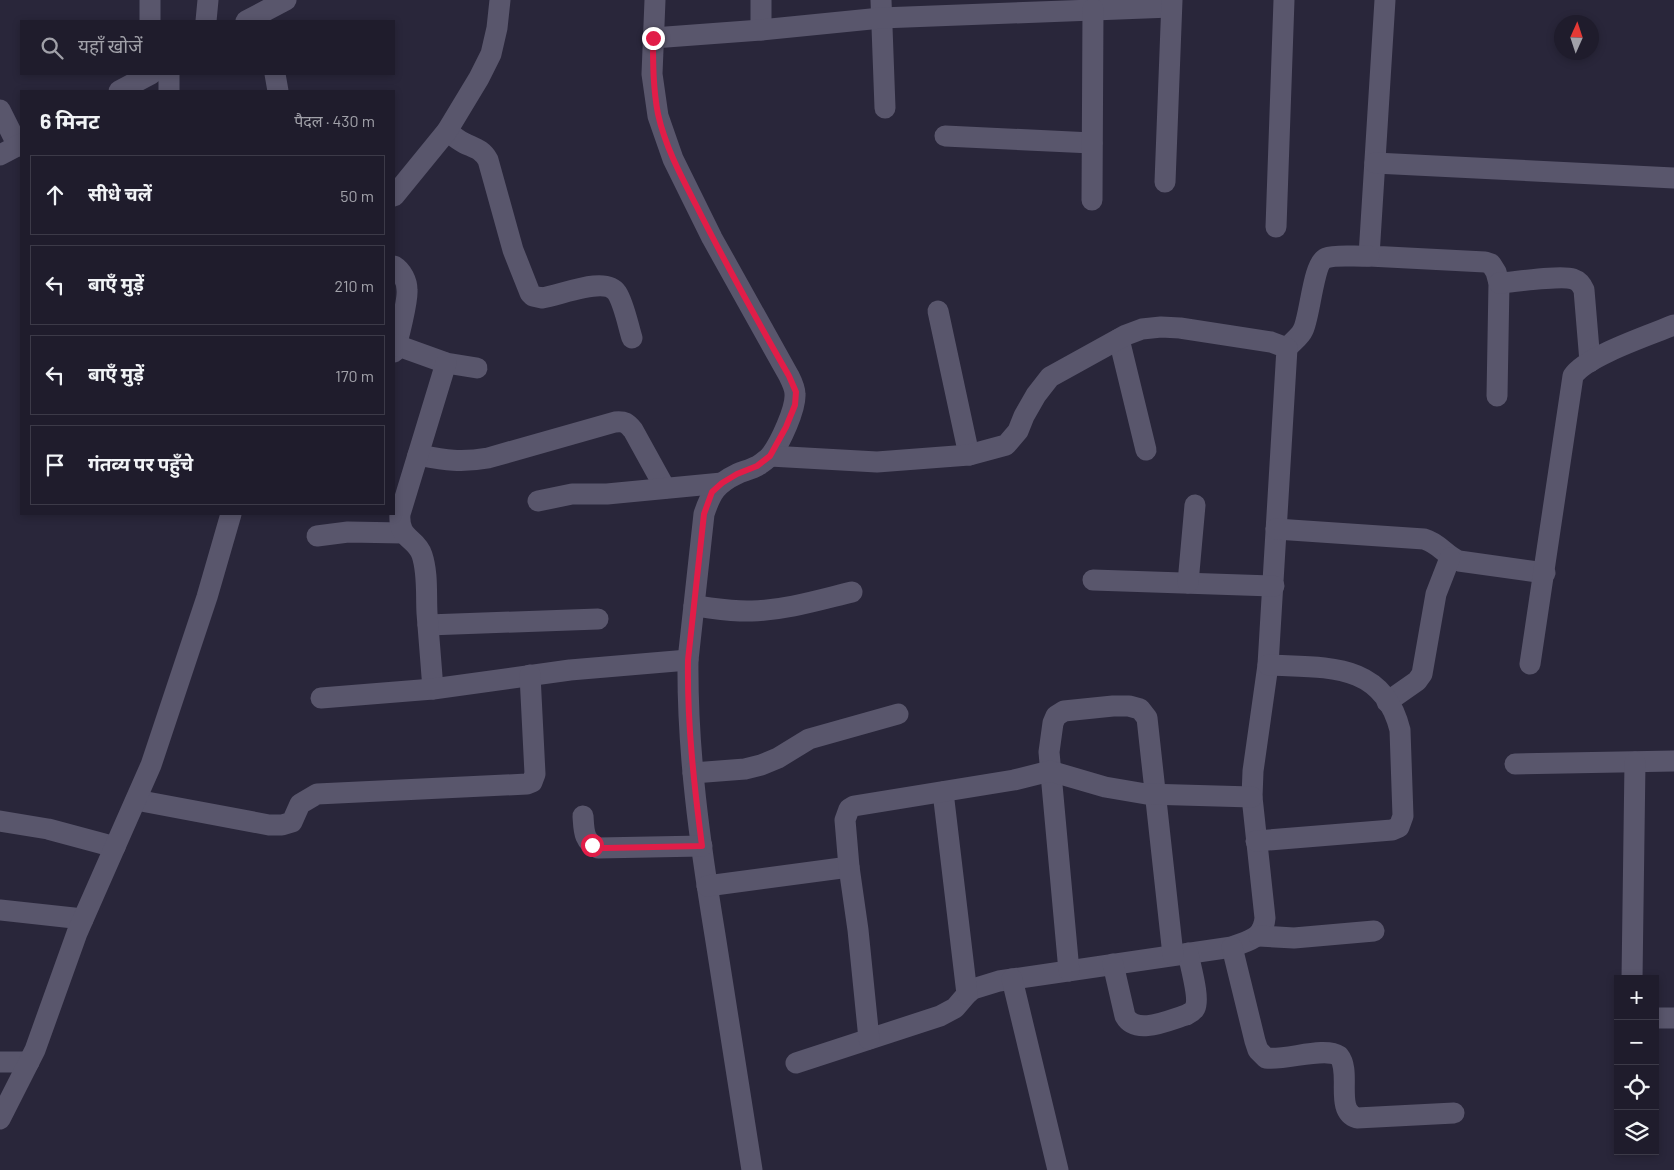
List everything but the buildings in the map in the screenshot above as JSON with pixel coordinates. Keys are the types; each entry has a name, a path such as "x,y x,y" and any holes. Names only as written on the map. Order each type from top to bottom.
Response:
{"street":[{"path":"150,0 150,20"},
{"path":"206,20 208,0"},
{"path":"257,19 286,0"},
{"path":"395,195 446,131 479,78 491,54 497,28 500,0"},
{"path":"655,0 652,74 658,116 673,159 712,238 789,376 796,392 795,405 786,427 770,456 757,466 737,474 722,483 712,492 704,514 688,660 693,773 707,886 752,1170"},
{"path":"761,0 761,30"},
{"path":"1276,227 1284,0"},
{"path":"1369,256 1385,0"},
{"path":"653,38 761,30 881,9 1093,9 1172,3 1165,182"},
{"path":"881,9 885,108"},
{"path":"1092,200 1093,9"},
{"path":"121,90 147,75"},
{"path":"169,90 170,75"},
{"path":"275,75 278,90"},
{"path":"0,110 13,148"},
{"path":"446,131 479,150 488,160 513,250 530,293 533,296 542,298 597,285 610,288 618,295 632,338"},
{"path":"945,136 1092,143"},
{"path":"1375,163 1674,178"},
{"path":"1259,936 1264,928 1265,918 1252,797 1253,771 1268,665 1287,348 1302,331 1317,273 1322,262 1326,258 1369,256 1485,262 1491,264 1496,272 1499,283 1497,396"},
{"path":"395,266 405,279 408,291 395,348 446,363 477,368"},
{"path":"1499,283 1565,278 1572,278 1580,283 1584,290 1590,362"},
{"path":"938,311 969,455"},
{"path":"1530,664 1573,376 1578,369 1613,350 1674,325"},
{"path":"770,456 877,462 969,455 1006,445 1018,431 1036,395 1050,377 1142,329 1170,328 1270,342 1287,348"},
{"path":"1120,339 1146,450"},
{"path":"433,689 426,577 422,556 418,547 403,533 399,522 446,363"},
{"path":"418,455 453,462 488,458 622,421 627,423 633,430 665,488"},
{"path":"538,501 572,494 607,494 722,483"},
{"path":"1188,583 1196,505"},
{"path":"0,1119 36,1050 83,918 151,765 207,597 231,515"},
{"path":"317,536 349,523 403,533"},
{"path":"1276,529 1424,539 1433,542 1450,558 1459,561 1544,573"},
{"path":"1387,702 1416,681 1422,674 1436,594 1450,558"},
{"path":"1093,580 1274,586"},
{"path":"694,606 732,611 753,611 798,605 852,592"},
{"path":"428,625 598,619"},
{"path":"321,698 433,689 570,670 688,660"},
{"path":"1256,841 1392,830 1399,827 1403,816 1400,730 1397,718 1380,690 1370,681 1356,675 1328,669 1268,665"},
{"path":"136,800 276,825 292,822 300,804 317,794 527,784 532,782 535,774 530,675"},
{"path":"1069,972 1050,771 1049,752 1053,723 1056,716 1064,711 1129,706 1140,709 1147,718 1156,795 1180,954 1195,991 1196,1007 1186,1015 1146,1026 1130,1023 1125,1016 1113,964"},
{"path":"693,773 745,769 761,765 778,758 809,739 898,714"},
{"path":"1515,764 1674,761"},
{"path":"1632,975 1635,762"},
{"path":"869,1039 858,930 849,867 845,820 849,808 1014,780 1050,771 1105,787 1156,795 1252,797"},
{"path":"943,792 967,994"},
{"path":"583,816 584,834 592,845 598,848 702,846"},
{"path":"0,821 48,829 115,847"},
{"path":"707,886 849,867"},
{"path":"0,910 83,918"},
{"path":"796,1063 940,1016 955,1008 967,994 982,986 1012,979 1232,947 1259,936 1294,938 1374,931"},
{"path":"1232,947 1255,1041 1258,1050 1266,1058 1330,1052 1339,1056 1342,1059 1343,1065 1346,1108 1351,1116 1356,1118 1454,1113"},
{"path":"1012,979 1058,1170"},
{"path":"1659,1018 1674,1018"},
{"path":"0,1062 29,1062"}],"route":[{"path":"592,845 598,848 702,846 693,773 688,660 704,514 712,492 722,483 737,474 757,466 770,456 786,427 795,405 796,392 789,376 712,238 673,159 658,116 652,74 653,38"}]}
